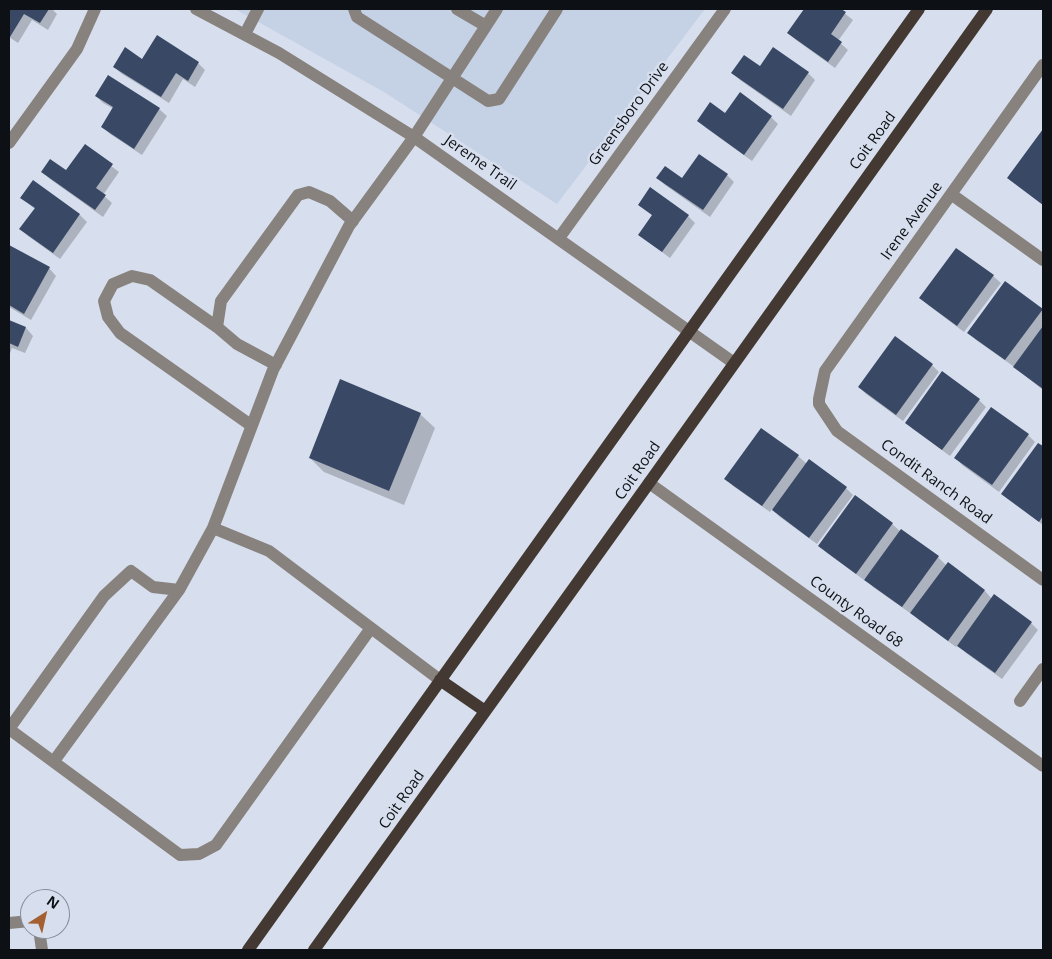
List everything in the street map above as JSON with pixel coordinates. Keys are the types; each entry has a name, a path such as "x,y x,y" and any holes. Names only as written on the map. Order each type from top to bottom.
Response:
{"main road":[{"path":"248,950 919,9"},
{"name":"Coit Road","path":"314,950 987,9"},
{"path":"440,680 485,711"}],"street":[{"path":"9,143 77,49 95,9"},
{"name":"Jereme Trail","path":"196,9 246,34 414,137 560,238 734,363"},
{"path":"246,34 258,9"},
{"path":"354,9 357,17 488,101 499,98 557,9"},
{"path":"457,9 486,26"},
{"path":"54,761 180,590 213,528 276,365 353,221 414,137 497,9"},
{"name":"Greensboro Drive","path":"560,238 725,9"},
{"name":"Irene Avenue","path":"819,402 825,371 1043,65"},
{"path":"217,327 221,301 298,195 310,192 330,201 353,221"},
{"path":"951,194 1043,260"},
{"path":"252,426 120,333 108,318 104,300 113,284 132,276 150,280 217,327 237,344 276,365"},
{"name":"Condit Ranch Road","path":"819,402 837,431 1043,580"},
{"name":"County Road 68","path":"649,483 1043,766"},
{"path":"213,528 269,551 440,680"},
{"path":"180,590 153,587 130,571 104,596 9,729 180,855 199,854 216,845 371,628"},
{"path":"1020,701 1043,670"}],"shaded area":[{"path":"235,9 705,9 557,204 384,92"}],"building":[{"path":"9,9 49,9 40,23 24,14 10,37"},
{"path":"804,9 841,9 846,12 831,34 842,42 828,62 787,33"},
{"path":"157,35 199,62 188,81 176,73 161,97 113,67 125,47 142,59"},
{"path":"773,47 809,72 783,109 731,73 744,55 760,66"},
{"path":"108,75 160,108 134,149 101,127 113,107 95,96"},
{"path":"740,92 772,116 744,155 697,121 710,102 725,113"},
{"path":"1043,129 1043,205 1007,178"},
{"path":"85,144 113,164 96,188 106,195 95,210 41,172 50,159 66,170"},
{"path":"699,154 728,174 703,210 656,178 665,166 682,178"},
{"path":"33,180 80,214 53,253 19,229 35,208 20,198"},
{"path":"650,187 689,215 662,252 638,235 652,215 638,205"},
{"path":"9,245 50,267 24,314 9,305"},
{"path":"956,248 994,275 957,326 919,298"},
{"path":"1005,281 1043,309 1005,360 967,333"},
{"path":"9,320 26,327 18,347 9,343"},
{"path":"1043,326 1043,389 1013,367"},
{"path":"895,336 933,364 896,415 858,387"},
{"path":"942,371 980,399 942,450 905,423"},
{"path":"340,379 421,413 389,491 309,458"},
{"path":"991,407 1029,434 992,485 954,458"},
{"path":"761,428 799,455 762,506 724,479"},
{"path":"1038,443 1043,446 1043,516 1039,522 1001,494"},
{"path":"809,459 847,487 809,538 772,510"},
{"path":"855,495 893,523 856,574 818,546"},
{"path":"901,529 939,556 902,607 864,580"},
{"path":"948,562 985,590 948,641 910,613"},
{"path":"994,594 1032,622 995,673 957,646"}]}
